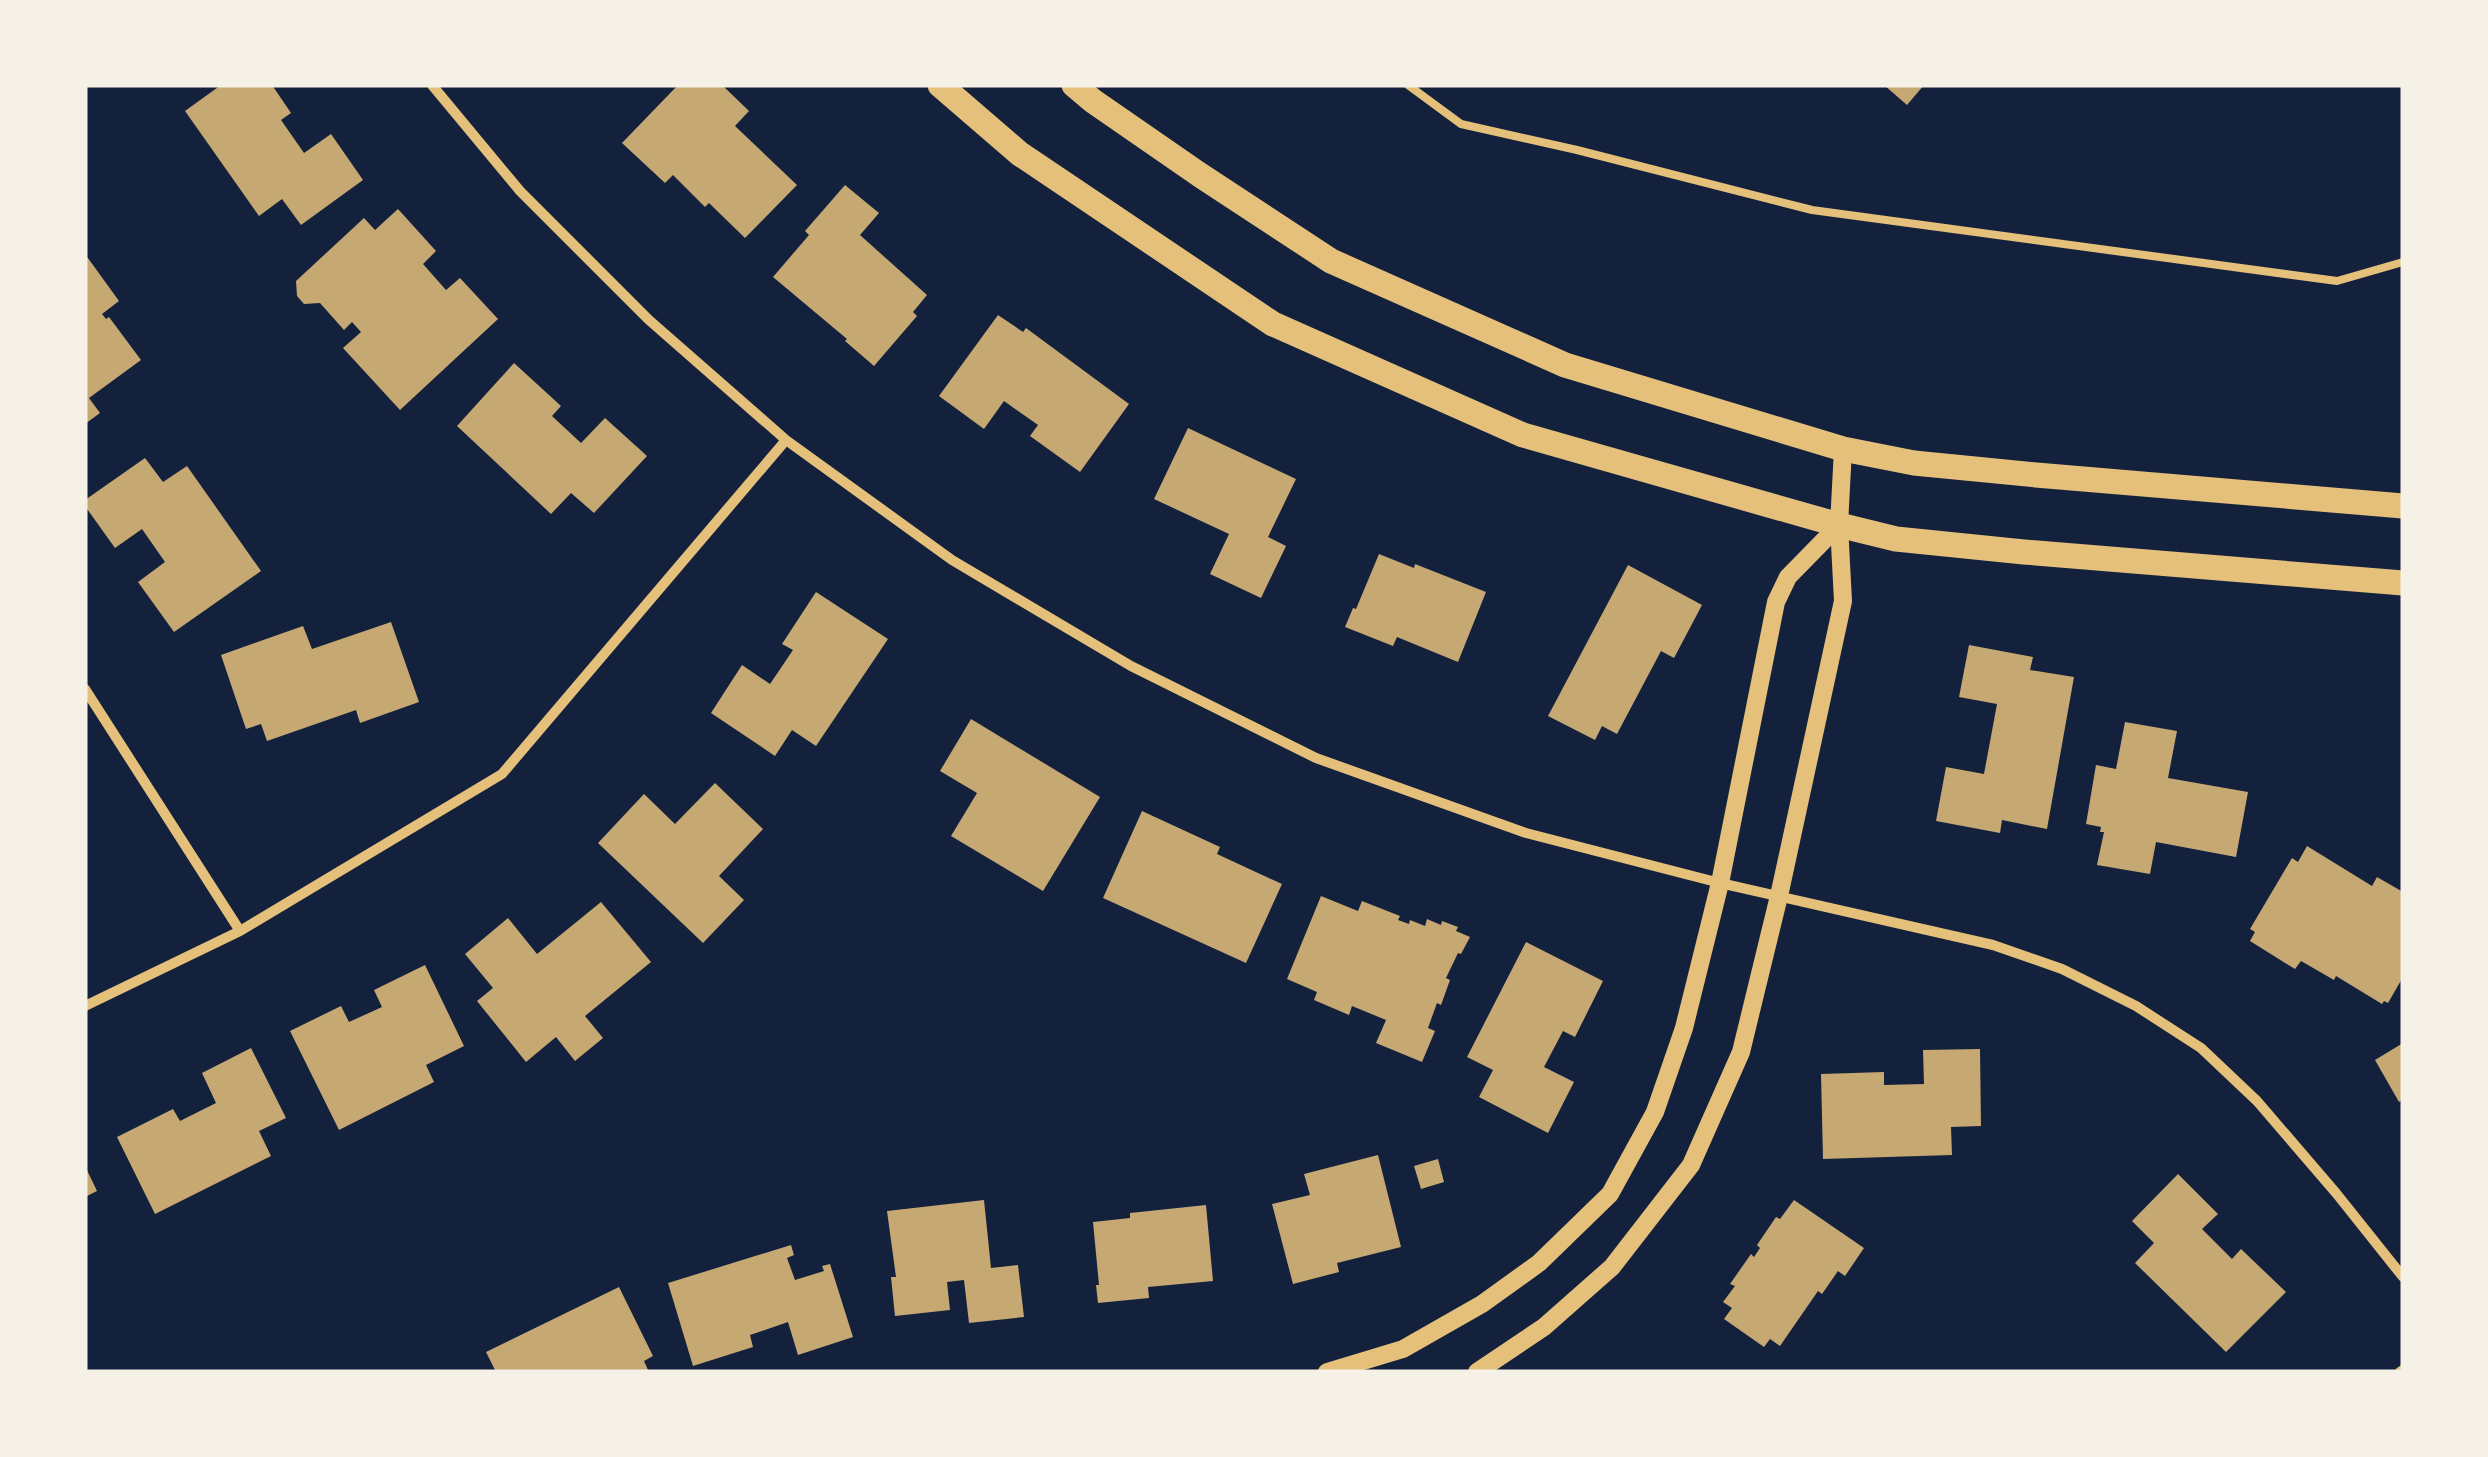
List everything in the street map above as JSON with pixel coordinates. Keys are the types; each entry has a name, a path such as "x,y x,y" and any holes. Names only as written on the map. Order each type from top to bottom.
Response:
{"main road":[{"path":"940,85 1020,154 1273,324 1524,436 1896,539 2403,583"},
{"path":"1074,85 1093,102 1331,261 1565,366 1843,449 1914,463 2403,506"}],"street":[{"path":"432,85 520,191 649,320 786,440 968,570 1130,666 1316,758 1526,834 1992,945 2062,969 2136,1006 2201,1048 2258,1101 2403,1277"},
{"path":"85,1006 240,931 502,774 786,440"},
{"path":"1477,1372 1544,1326 1612,1266 1691,1165 1741,1052 1844,601 1840,525 1843,449"},
{"path":"1327,1372 1402,1349 1482,1304 1539,1263 1610,1194 1655,1112 1684,1028 1720,883 1776,602 1788,577 1840,525"},
{"path":"85,689 240,931"}],"lane":[{"path":"1408,85 1461,124 1812,210 2337,280 2403,262"}],"building":[{"path":"221,85 272,85 291,113 281,120 304,153 331,134 363,180 301,225 282,199 259,216 185,111"},
{"path":"678,85 722,85 749,111 735,126 797,185 745,238 709,203 705,207 673,175 665,183 622,143"},
{"path":"1884,85 1924,85 1907,105"},
{"path":"845,185 879,213 860,235 927,295 913,312 917,316 874,366 773,277 809,235 805,231"},
{"path":"398,209 436,251 423,264 446,290 460,278 498,319 400,410 343,348 361,332 352,322 344,330 320,303 304,304 297,296 296,281 364,218 375,230"},
{"path":"85,254 119,301 102,314 106,319 109,317 141,360 89,398 100,413 85,424"},
{"path":"998,315 1023,332 1026,328 1129,404 1080,472 1030,436 1038,425 1004,401 984,429 939,396"},
{"path":"514,363 561,406 552,416 581,443 605,418 647,456 594,513 571,493 551,514 457,426"},
{"path":"1188,428 1296,479 1268,537 1286,546 1261,598 1210,574 1229,534 1154,499"},
{"path":"145,458 163,482 187,466 261,571 174,632 138,582 165,562 142,529 115,548 85,506 85,500"},
{"path":"1379,554 1486,592 1458,662 1397,637 1393,646 1345,627"},
{"path":"1628,565 1702,605 1674,658 1661,651 1617,734 1602,726 1595,740 1548,716"},
{"path":"816,592 888,639 816,746 792,730 775,756 711,713 742,665 770,684 793,650 782,644"},
{"path":"391,622 419,702 360,723 356,710 267,741 261,724 246,729 221,655 303,626 312,649"},
{"path":"1969,645 2033,657 2030,670 2074,677 2047,829 2002,820 2000,833 1936,821 1946,767 1984,774 1997,704 1959,697"},
{"path":"971,719 1100,797 1043,891 951,836 977,793 940,771"},
{"path":"2125,722 2177,731 2168,778 2248,792 2236,857 2156,842 2150,874 2097,865 2104,832 2100,832 2101,827 2086,824 2096,765 2116,769"},
{"path":"715,783 763,829 719,876 744,900 703,943 598,843 644,794 675,824"},
{"path":"1142,811 1220,847 1217,854 1282,884 1246,963 1103,898"},
{"path":"2307,846 2372,886 2377,877 2403,892 2403,977 2388,1003 2382,1004 2336,976 2334,980 2301,961 2295,969 2250,941 2255,932 2250,929 2292,858 2298,862"},
{"path":"1321,896 1358,911 1362,901 1400,916 1398,920 1409,924 1410,920 1425,926 1427,919 1441,925 1442,921 1470,937 1446,978 1450,980 1428,1028 1435,1031 1422,1062 1376,1043 1386,1020 1352,1006 1349,1015 1314,1000 1317,992 1287,979"},
{"path":"601,902 651,962 585,1016 603,1038 575,1061 556,1037 526,1062 477,1001 493,988 465,954 508,918 537,954"},
{"path":"1526,942 1603,981 1575,1037 1563,1031 1544,1067 1574,1082 1548,1133 1479,1097 1493,1070 1467,1057"},
{"path":"425,965 464,1046 426,1065 434,1082 339,1130 290,1031 341,1006 349,1022 382,1007 374,990"},
{"path":"2403,1043 2403,1099 2399,1102 2375,1060"},
{"path":"251,1048 286,1118 259,1131 271,1156 155,1214 117,1137 173,1109 180,1121 216,1103 202,1073"},
{"path":"1980,1049 1981,1126 1951,1127 1952,1155 1823,1159 1821,1074 1884,1072 1884,1085 1924,1084 1923,1050"},
{"path":"1378,1155 1401,1247 1337,1263 1339,1272 1293,1284 1272,1204 1310,1195 1304,1174"},
{"path":"1438,1159 1444,1182 1421,1189 1414,1166"},
{"path":"85,1166 97,1191 85,1197"},
{"path":"2178,1174 2218,1214 2202,1229 2232,1259 2241,1249 2286,1292 2226,1352 2135,1263 2154,1243 2132,1221"},
{"path":"984,1200 991,1268 1018,1265 1024,1317 969,1323 964,1280 947,1282 950,1310 895,1316 891,1277 896,1277 887,1211"},
{"path":"1794,1200 1864,1248 1845,1276 1838,1271 1822,1294 1818,1291 1780,1346 1770,1339 1764,1347 1724,1319 1732,1308 1723,1302 1735,1286 1730,1284 1751,1254 1754,1257 1760,1248 1757,1245 1776,1217 1780,1219"},
{"path":"1206,1205 1213,1281 1148,1287 1149,1298 1098,1303 1093,1222 1130,1218 1130,1213"},
{"path":"791,1245 794,1255 787,1258 795,1280 824,1271 822,1266 830,1264 853,1337 798,1355 788,1322 750,1335 753,1347 693,1366 668,1283"},
{"path":"619,1287 653,1356 644,1361 649,1372 496,1372 486,1352"}]}
